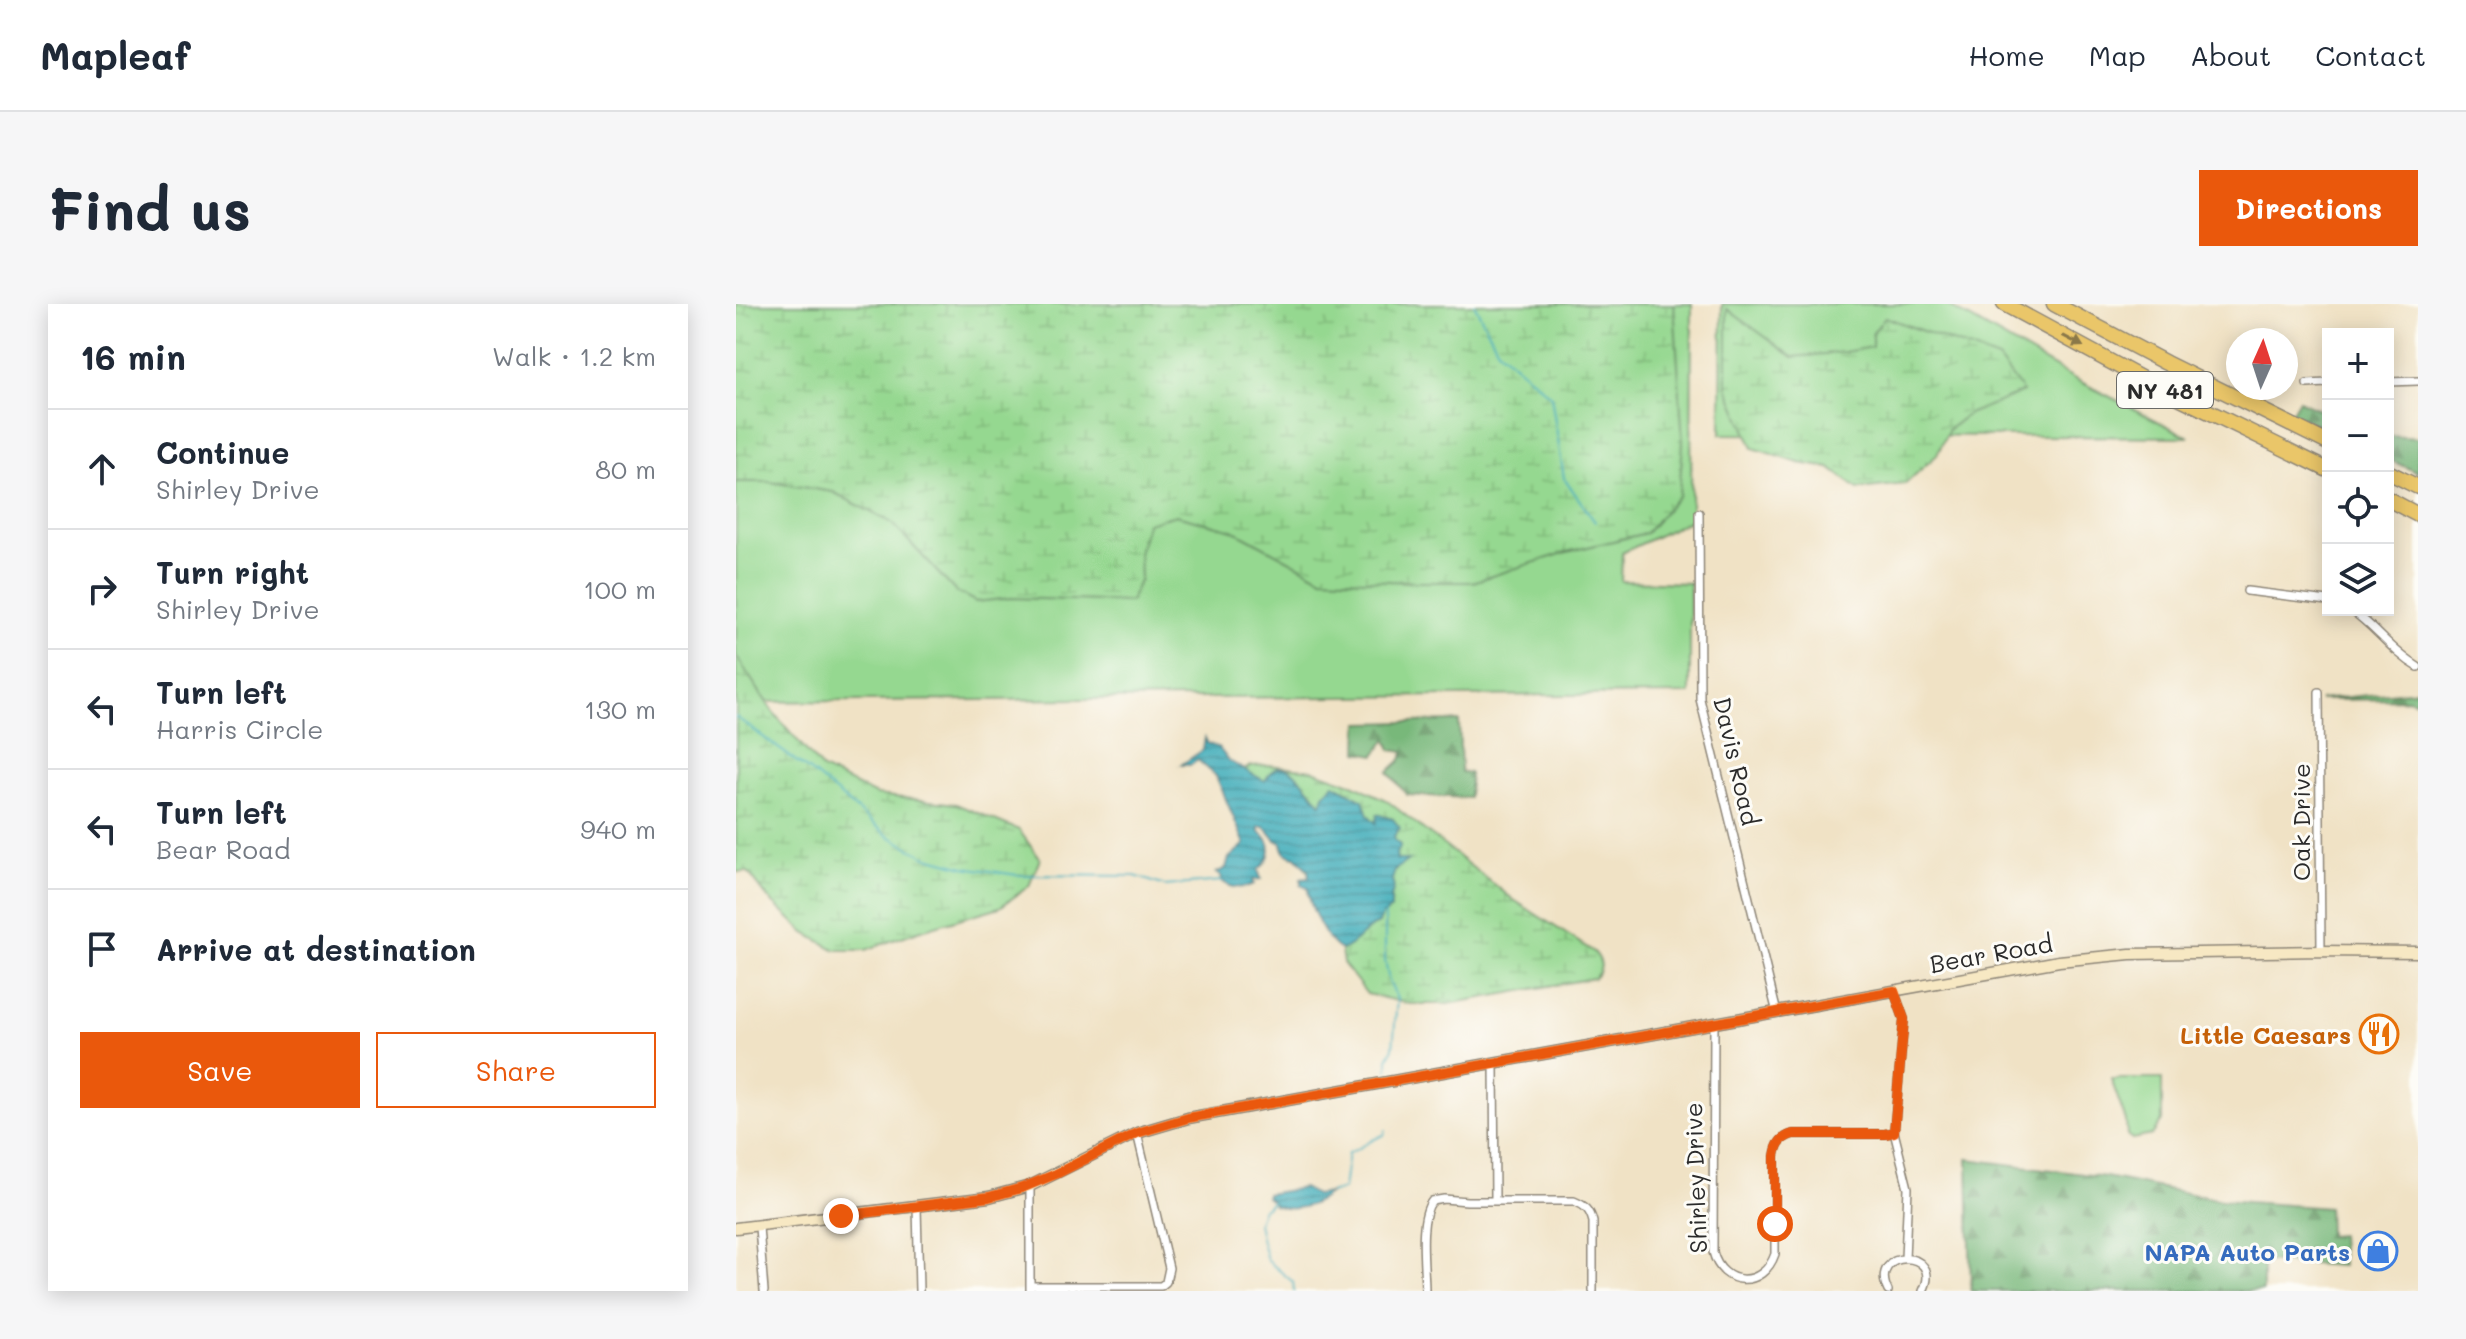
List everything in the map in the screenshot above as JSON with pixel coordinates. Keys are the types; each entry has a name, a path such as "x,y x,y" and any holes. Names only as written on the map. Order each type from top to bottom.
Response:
{"highway":[{"name":"NY 481","path":"2004,304 2146,381 2322,467"},
{"name":"NY 481","path":"2054,304 2322,440"},
{"path":"2394,475 2418,487"},
{"path":"2394,502 2418,515"}],"main road":[{"name":"Bear Road","path":"736,1228 989,1197 1030,1186 1155,1126 1227,1110 2095,956 2418,952"}],"street":[{"path":"2394,382 2418,381"},
{"path":"2307,384 2322,383"},
{"name":"Davis Road","path":"1699,513 1700,699 1777,1013"},
{"path":"2247,591 2322,600"},
{"path":"2359,616 2418,667"},
{"name":"Oak Drive","path":"2319,692 2321,951"},
{"path":"1894,991 1904,1019 1894,1132 1908,1188 1905,1258"},
{"name":"Shirley Drive","path":"1714,1024 1713,1252 1722,1271 1732,1277 1757,1277 1772,1263 1775,1254 1775,1156 1782,1138 1793,1134 1894,1132"},
{"path":"1494,1063 1495,1200"},
{"path":"1030,1186 1030,1288 1161,1286 1169,1276 1169,1268 1137,1133"},
{"path":"1425,1291 1424,1222 1427,1207 1432,1201 1444,1199 1574,1201 1584,1205 1591,1213 1593,1222 1593,1291"},
{"path":"917,1206 919,1291"},
{"path":"759,1227 764,1291"},
{"path":"1888,1291 1884,1279 1886,1271 1897,1259 1905,1258 1914,1259 1925,1270 1927,1279 1923,1291"}],"green space":[{"path":"736,304 1692,304 1691,520 1622,553 1621,581 1690,583 1690,694 736,702"},
{"path":"736,304 1674,304 1683,442 1679,495 1646,533 1567,552 1473,582 1322,578 1233,530 1176,515 1147,523 1139,552 1140,579 1130,602 1011,598 976,602 955,591 892,523 833,492 770,482 736,482"},
{"path":"1722,304 1945,304 2077,380 2189,437 1721,434"},
{"path":"1727,309 1793,357 1872,347 1872,334 1885,317 1998,359 2023,392 1968,414 1949,429 1937,455 1905,484 1858,489 1830,468 1799,463 1753,448 1727,387"},
{"path":"2299,400 2322,411 2322,427 2291,413"},
{"path":"2394,436 2418,438 2418,473 2394,462"},
{"path":"736,656 773,712 822,769 876,795 956,804 1019,830 1040,859 1029,886 1000,907 866,950 836,950 805,933 769,899 748,872 736,872"},
{"path":"2418,690 2418,702 2407,699 2319,700"},
{"path":"1459,721 1461,772 1470,773 1469,798 1407,795 1388,772 1405,752 1391,750 1387,739 1375,755 1358,752 1359,723"},
{"path":"1250,766 1313,770 1386,800 1514,900 1594,952 1601,968 1594,978 1448,1004 1410,1004 1367,994 1343,963 1336,920 1317,884 1239,774"},
{"path":"2111,1079 2162,1079 2162,1121 2152,1135 2132,1139 2127,1135 2126,1121"},
{"path":"1968,1159 2106,1177 2221,1200 2328,1208 2329,1236 2340,1235 2342,1266 2263,1261 2263,1291 1971,1291"}],"water":[{"path":"1205,738 1208,744 1218,747 1229,761 1265,781 1272,771 1287,769 1302,780 1321,804 1334,784 1363,800 1368,815 1376,823 1377,814 1393,819 1400,828 1394,836 1400,845 1397,860 1408,860 1395,870 1391,909 1379,923 1347,948 1341,950 1335,946 1319,922 1308,888 1301,885 1301,879 1309,878 1308,870 1296,857 1286,853 1282,843 1265,827 1259,827 1259,831 1268,840 1270,850 1258,870 1261,879 1242,887 1229,886 1222,881 1216,873 1226,868 1229,858 1245,844 1216,776 1198,760 1191,765 1181,765 1203,750"},
{"path":"1303,1188 1315,1195 1330,1193 1311,1205 1297,1208 1274,1205 1266,1197 1267,1194"}],"waterway":[{"path":"1474,304 1499,351 1551,396 1564,478 1595,522"},
{"path":"736,717 815,775 887,835 924,856 964,867 1017,875 1135,876 1165,886 1222,881"},
{"path":"1385,914 1385,960 1397,999 1388,1069"},
{"path":"1330,1193 1343,1189 1348,1153 1384,1135 1386,1130"},
{"path":"1273,1201 1262,1210 1258,1223 1262,1242 1267,1260 1293,1282 1294,1291"}],"place":[{"name":"Little Caesars","path":"2379,1034"},
{"name":"NAPA Auto Parts","path":"2378,1251"}],"route":[{"path":"841,1216 989,1197 1022,1188 1137,1133 1188,1118 1894,991 1904,1019 1904,1032 1894,1132 1793,1134 1782,1138 1775,1156 1775,1224"}]}
